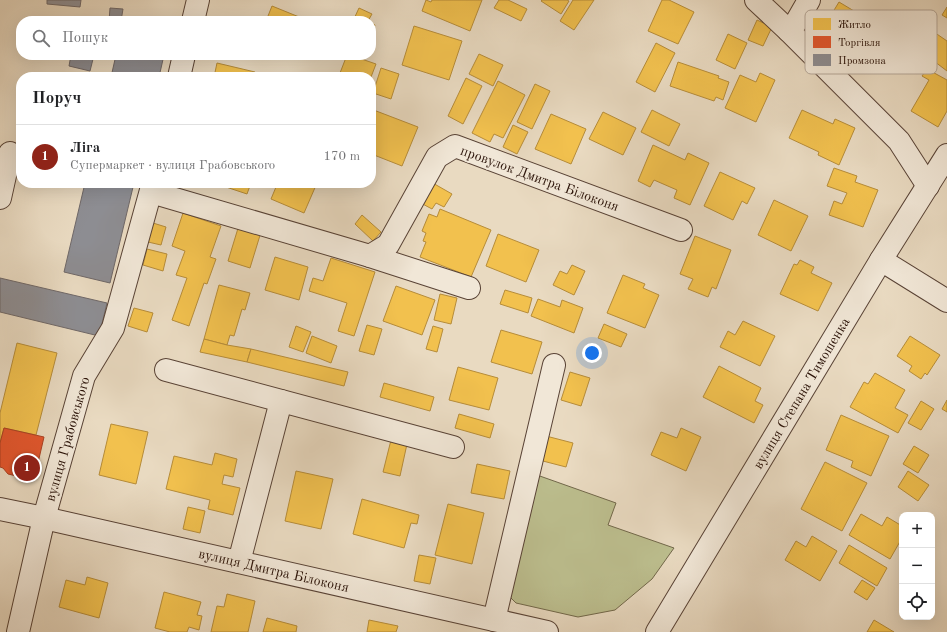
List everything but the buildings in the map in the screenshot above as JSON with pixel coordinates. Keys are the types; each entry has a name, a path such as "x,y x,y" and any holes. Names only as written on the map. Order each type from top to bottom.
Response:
{"street":[{"path":"194,16 198,0"},
{"path":"756,0 805,47"},
{"path":"789,31 810,0"},
{"path":"180,72 183,60"},
{"path":"832,74 900,142 928,186"},
{"name":"провулок Дмитра Білоконя","path":"370,256 388,245 436,157 455,146 681,230"},
{"path":"0,198 10,153"},
{"name":"вулиця Степана Тимошенка","path":"657,632 881,260 947,155"},
{"name":"вулиця Грабовського","path":"18,632 44,518 84,376 113,328 152,188"},
{"path":"155,188 469,288"},
{"path":"881,260 947,301"},
{"path":"494,620 554,365"},
{"path":"166,370 453,447"},
{"path":"239,562 281,401"},
{"name":"вулиця Дмитра Білоконя","path":"0,508 547,632"}],"green space":[{"path":"537,475 616,503 608,525 674,548 652,579 615,610 578,617 516,603 510,597"}],"place":[{"name":"Ліга","path":"27,468"}]}
